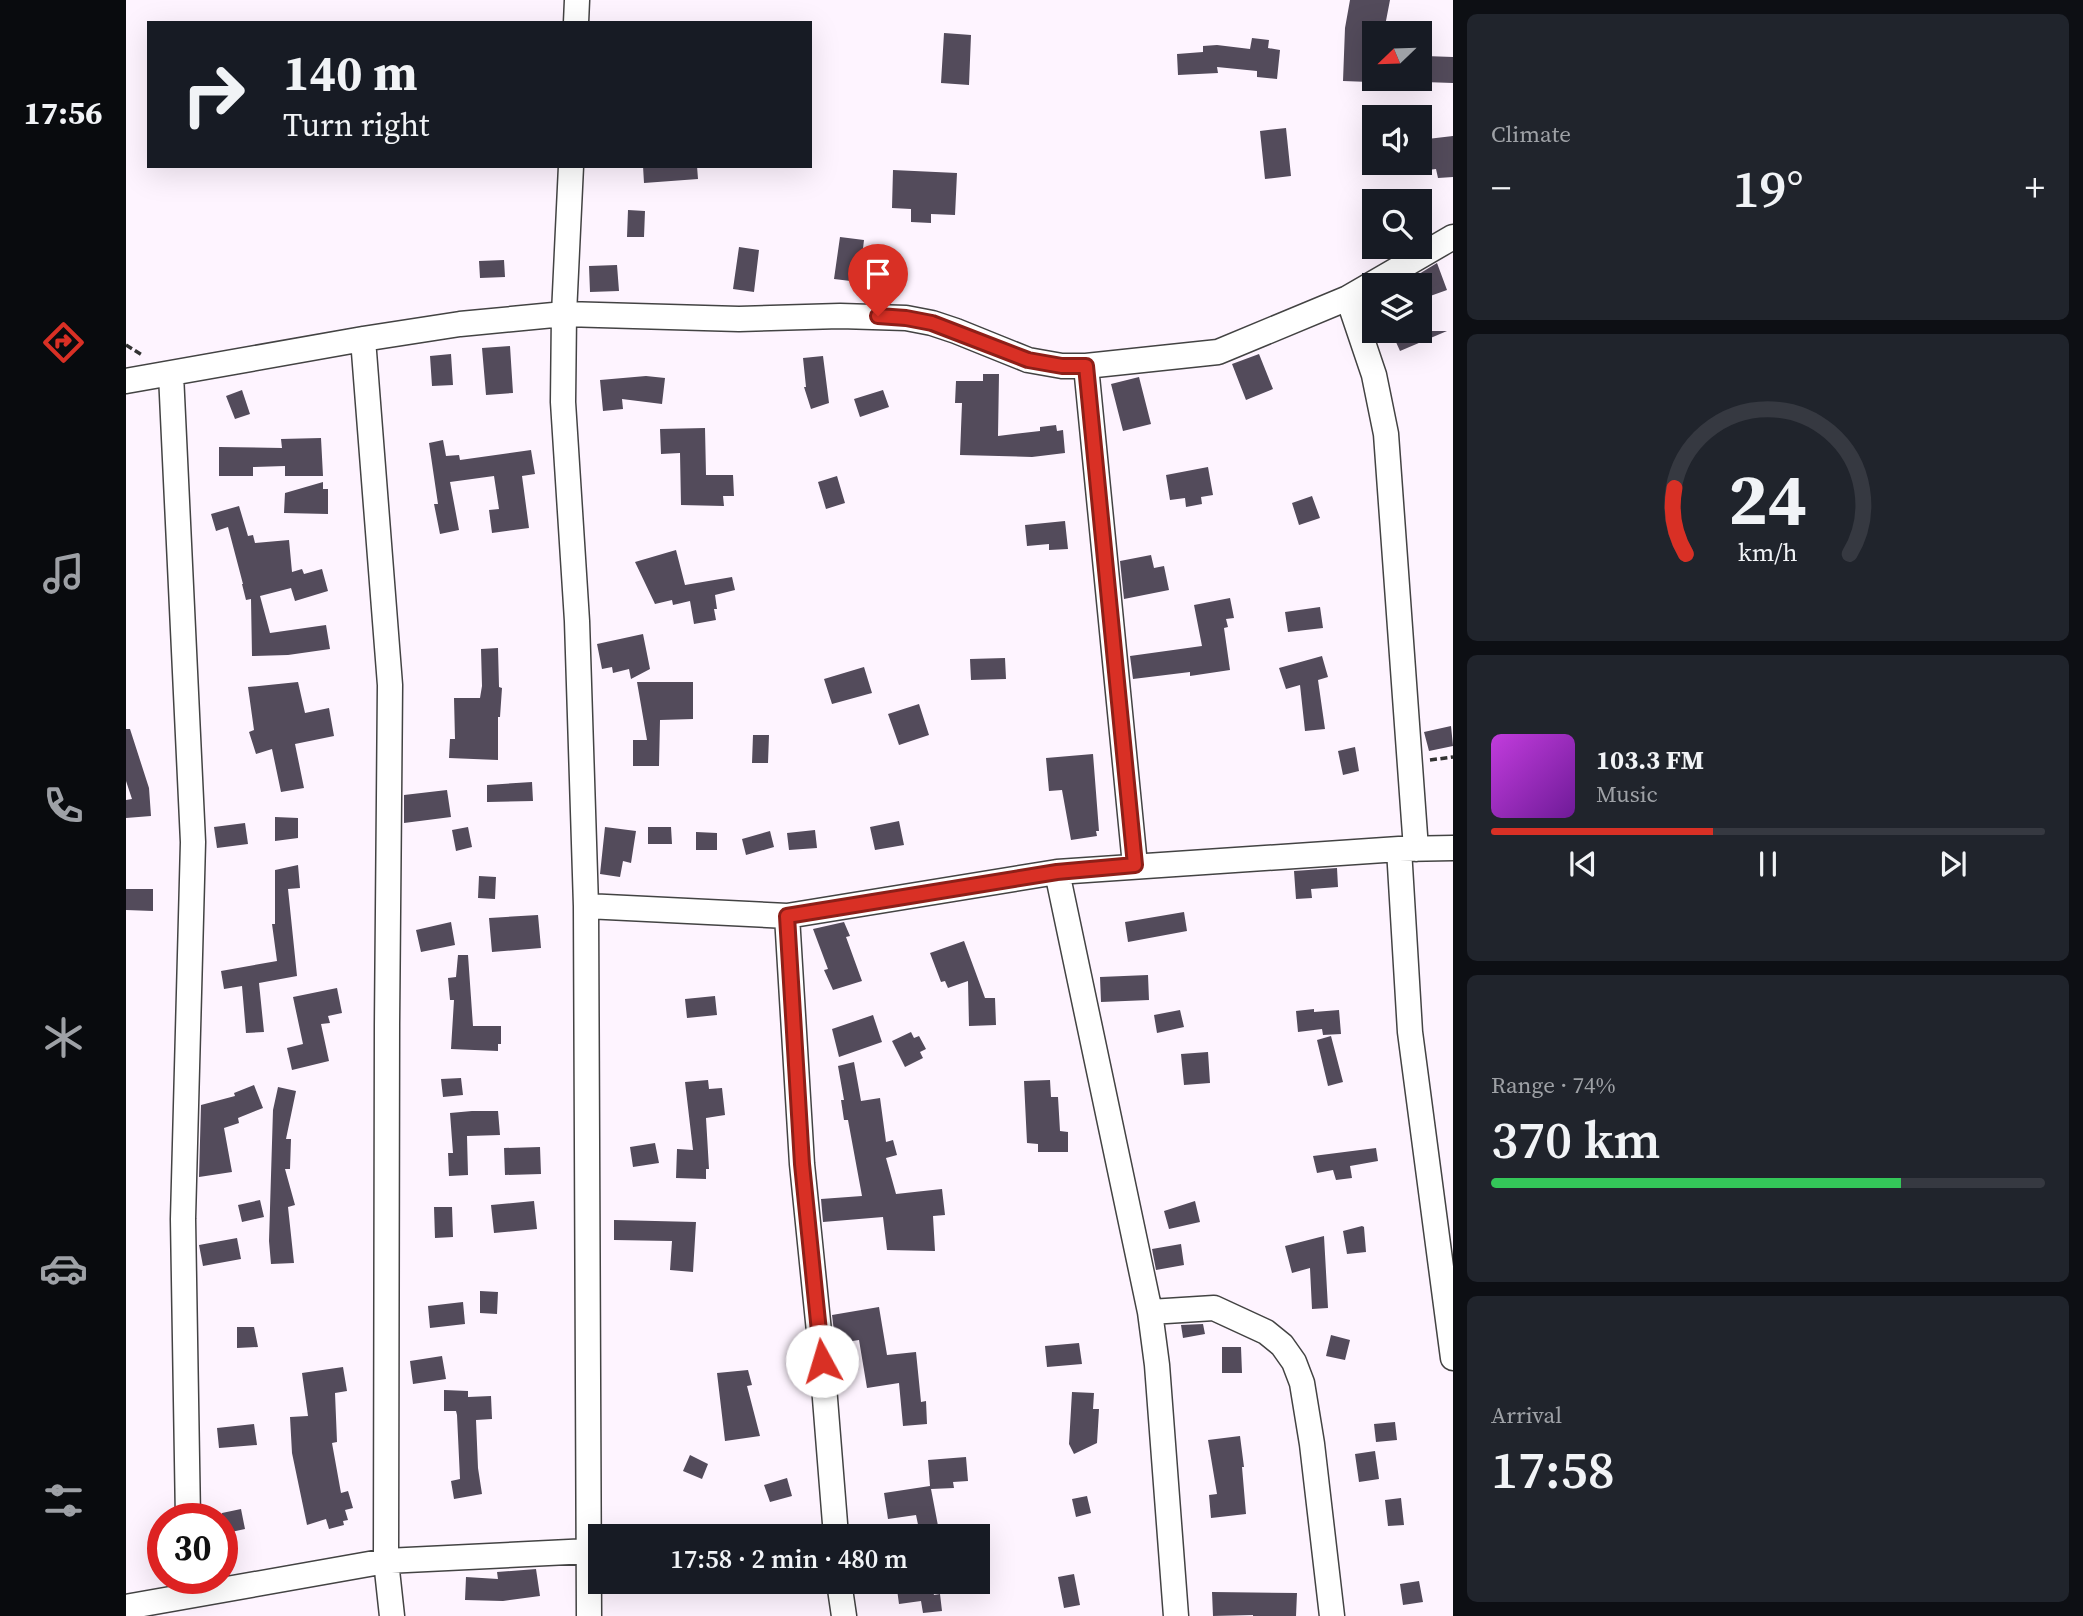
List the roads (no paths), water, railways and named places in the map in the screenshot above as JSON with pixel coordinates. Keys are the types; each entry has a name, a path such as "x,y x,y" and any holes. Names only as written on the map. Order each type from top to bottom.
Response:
{"street":[{"path":"576,21 577,0"},
{"path":"571,168 564,314 564,402 577,621 586,906 589,1524"},
{"path":"126,381 460,324 564,314 906,318 956,331 1028,360 1062,366 1086,366 1218,352 1348,298 1453,237"},
{"path":"1348,298 1374,375 1386,434 1408,849 1410,1032 1453,1358"},
{"path":"363,339 390,685 386,1561 392,1616"},
{"path":"1086,366 1135,865"},
{"path":"171,374 193,842 183,1219 188,1503"},
{"path":"586,906 787,916 1057,872 1135,865 1453,848"},
{"path":"1057,872 1150,1312 1157,1365 1176,1616"},
{"path":"787,916 802,1164 835,1524"},
{"path":"1150,1312 1214,1308 1266,1332 1282,1345 1294,1362 1302,1382 1312,1444 1332,1616"},
{"path":"126,1607 386,1561 588,1551"},
{"path":"589,1594 589,1616"},
{"path":"840,1594 844,1616"}]}
